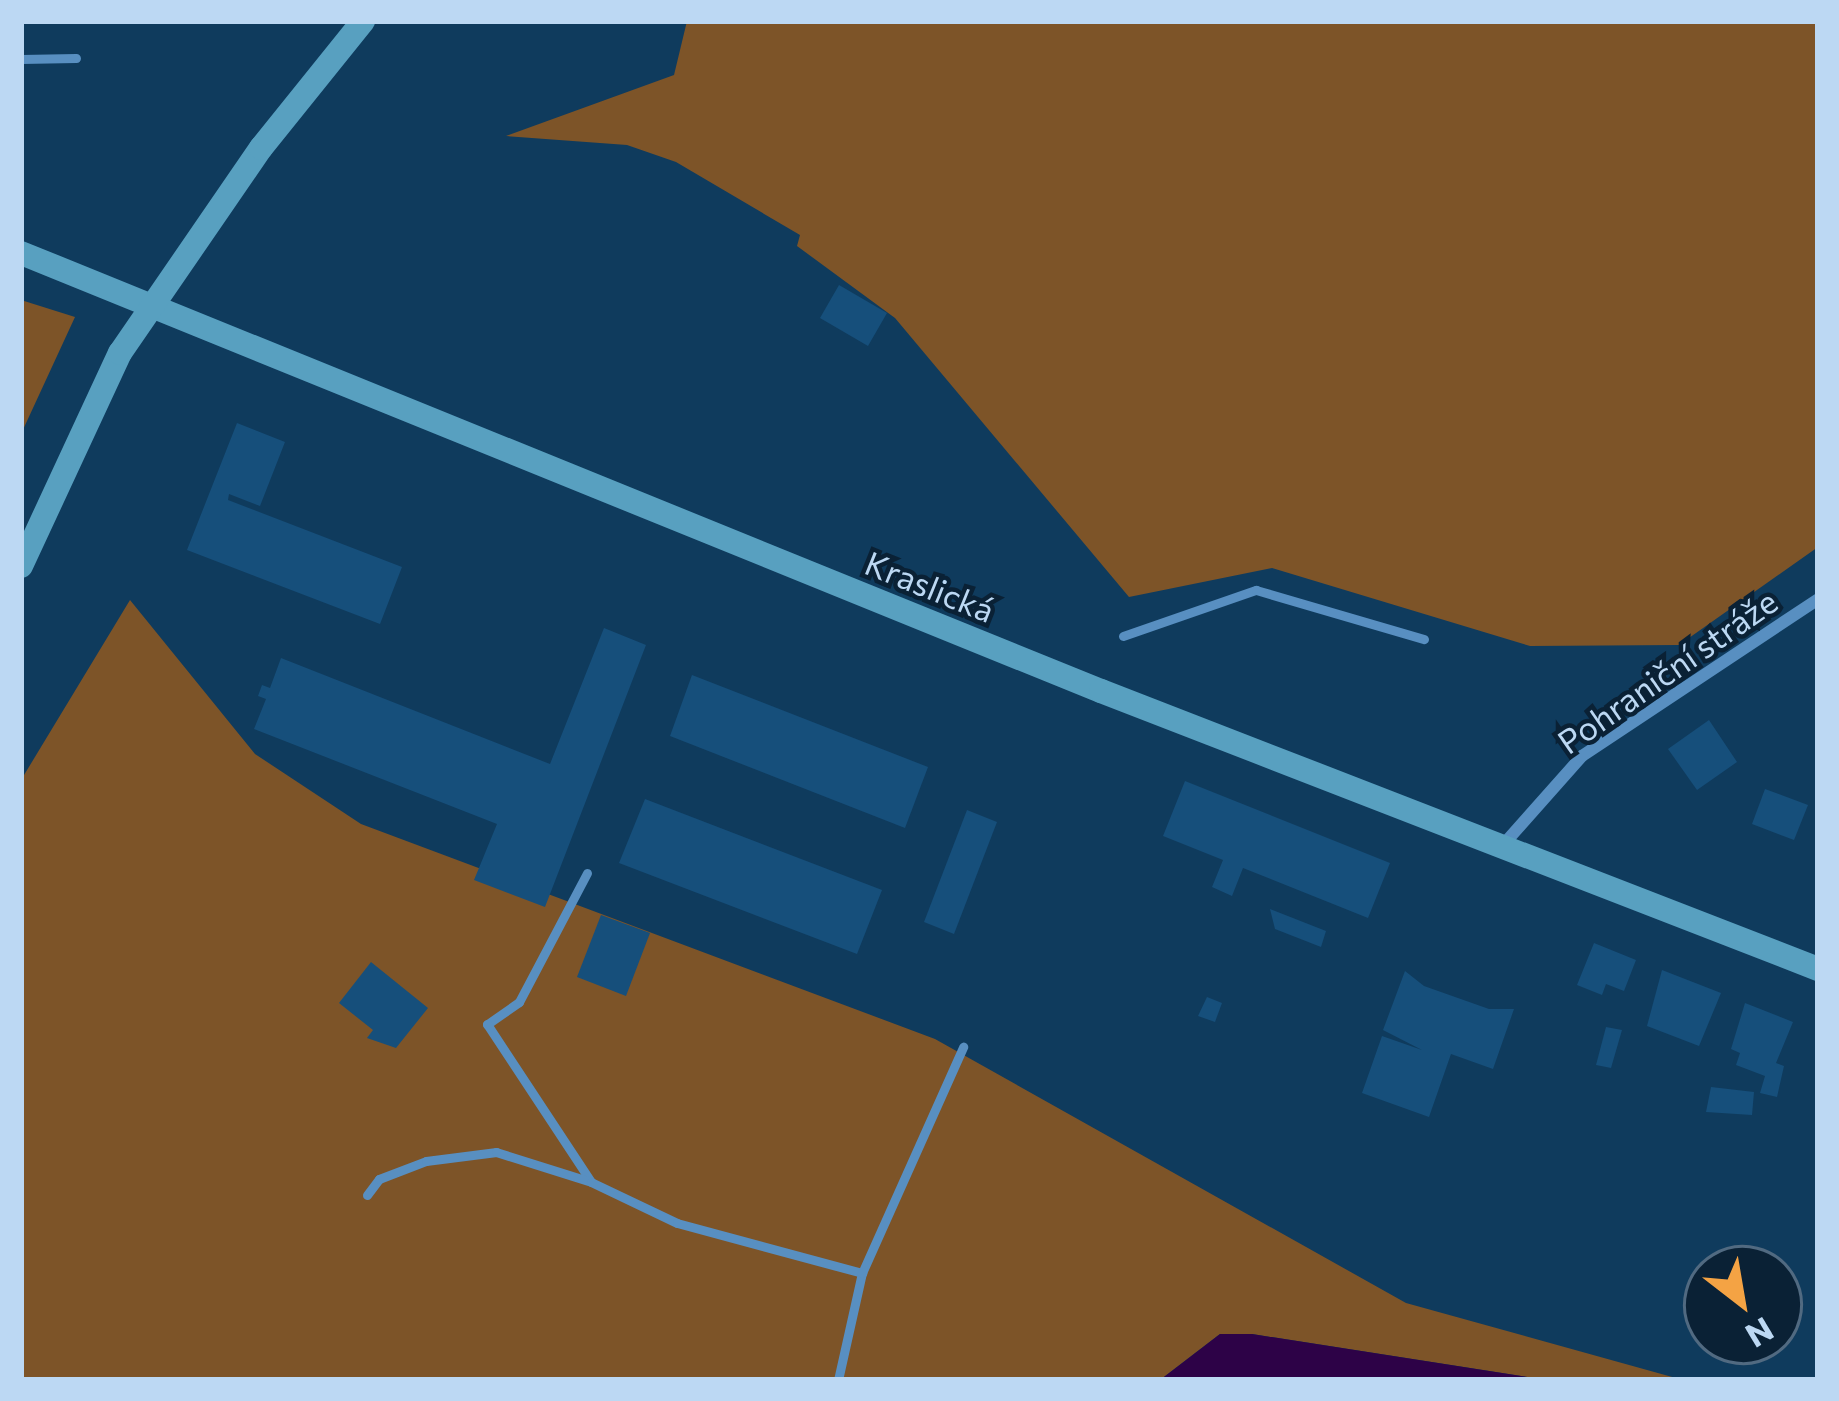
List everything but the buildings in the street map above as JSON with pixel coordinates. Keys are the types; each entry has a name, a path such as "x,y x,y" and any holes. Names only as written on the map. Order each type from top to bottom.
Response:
{"main road":[{"path":"21,566 120,352 261,148 363,21"},
{"name":"Kraslická","path":"24,254 1818,969"}],"street":[{"name":"Pohraniční stráže","path":"1503,844 1582,756 1818,598"}],"lane":[{"path":"21,59 76,58"},
{"path":"1123,636 1256,590 1424,639"},
{"path":"586,872 519,1002 487,1024 591,1182"},
{"path":"838,1380 862,1274 963,1047"},
{"path":"367,1195 379,1179 455,1153 496,1152 591,1182 676,1223 862,1274"}],"shaded area":[{"path":"687,21 1818,21 1818,547 1679,645 1530,646 1272,568 1129,597 895,318 797,246 800,235 676,162 627,145 506,136 674,75"},
{"path":"21,300 75,317 21,434"},
{"path":"130,600 255,754 361,824 935,1039 1406,1303 1683,1380 1546,1380 1252,1334 1220,1334 1160,1380 21,1380 21,780"},
{"path":"1220,1334 1252,1334 1546,1380 1160,1380"}]}
